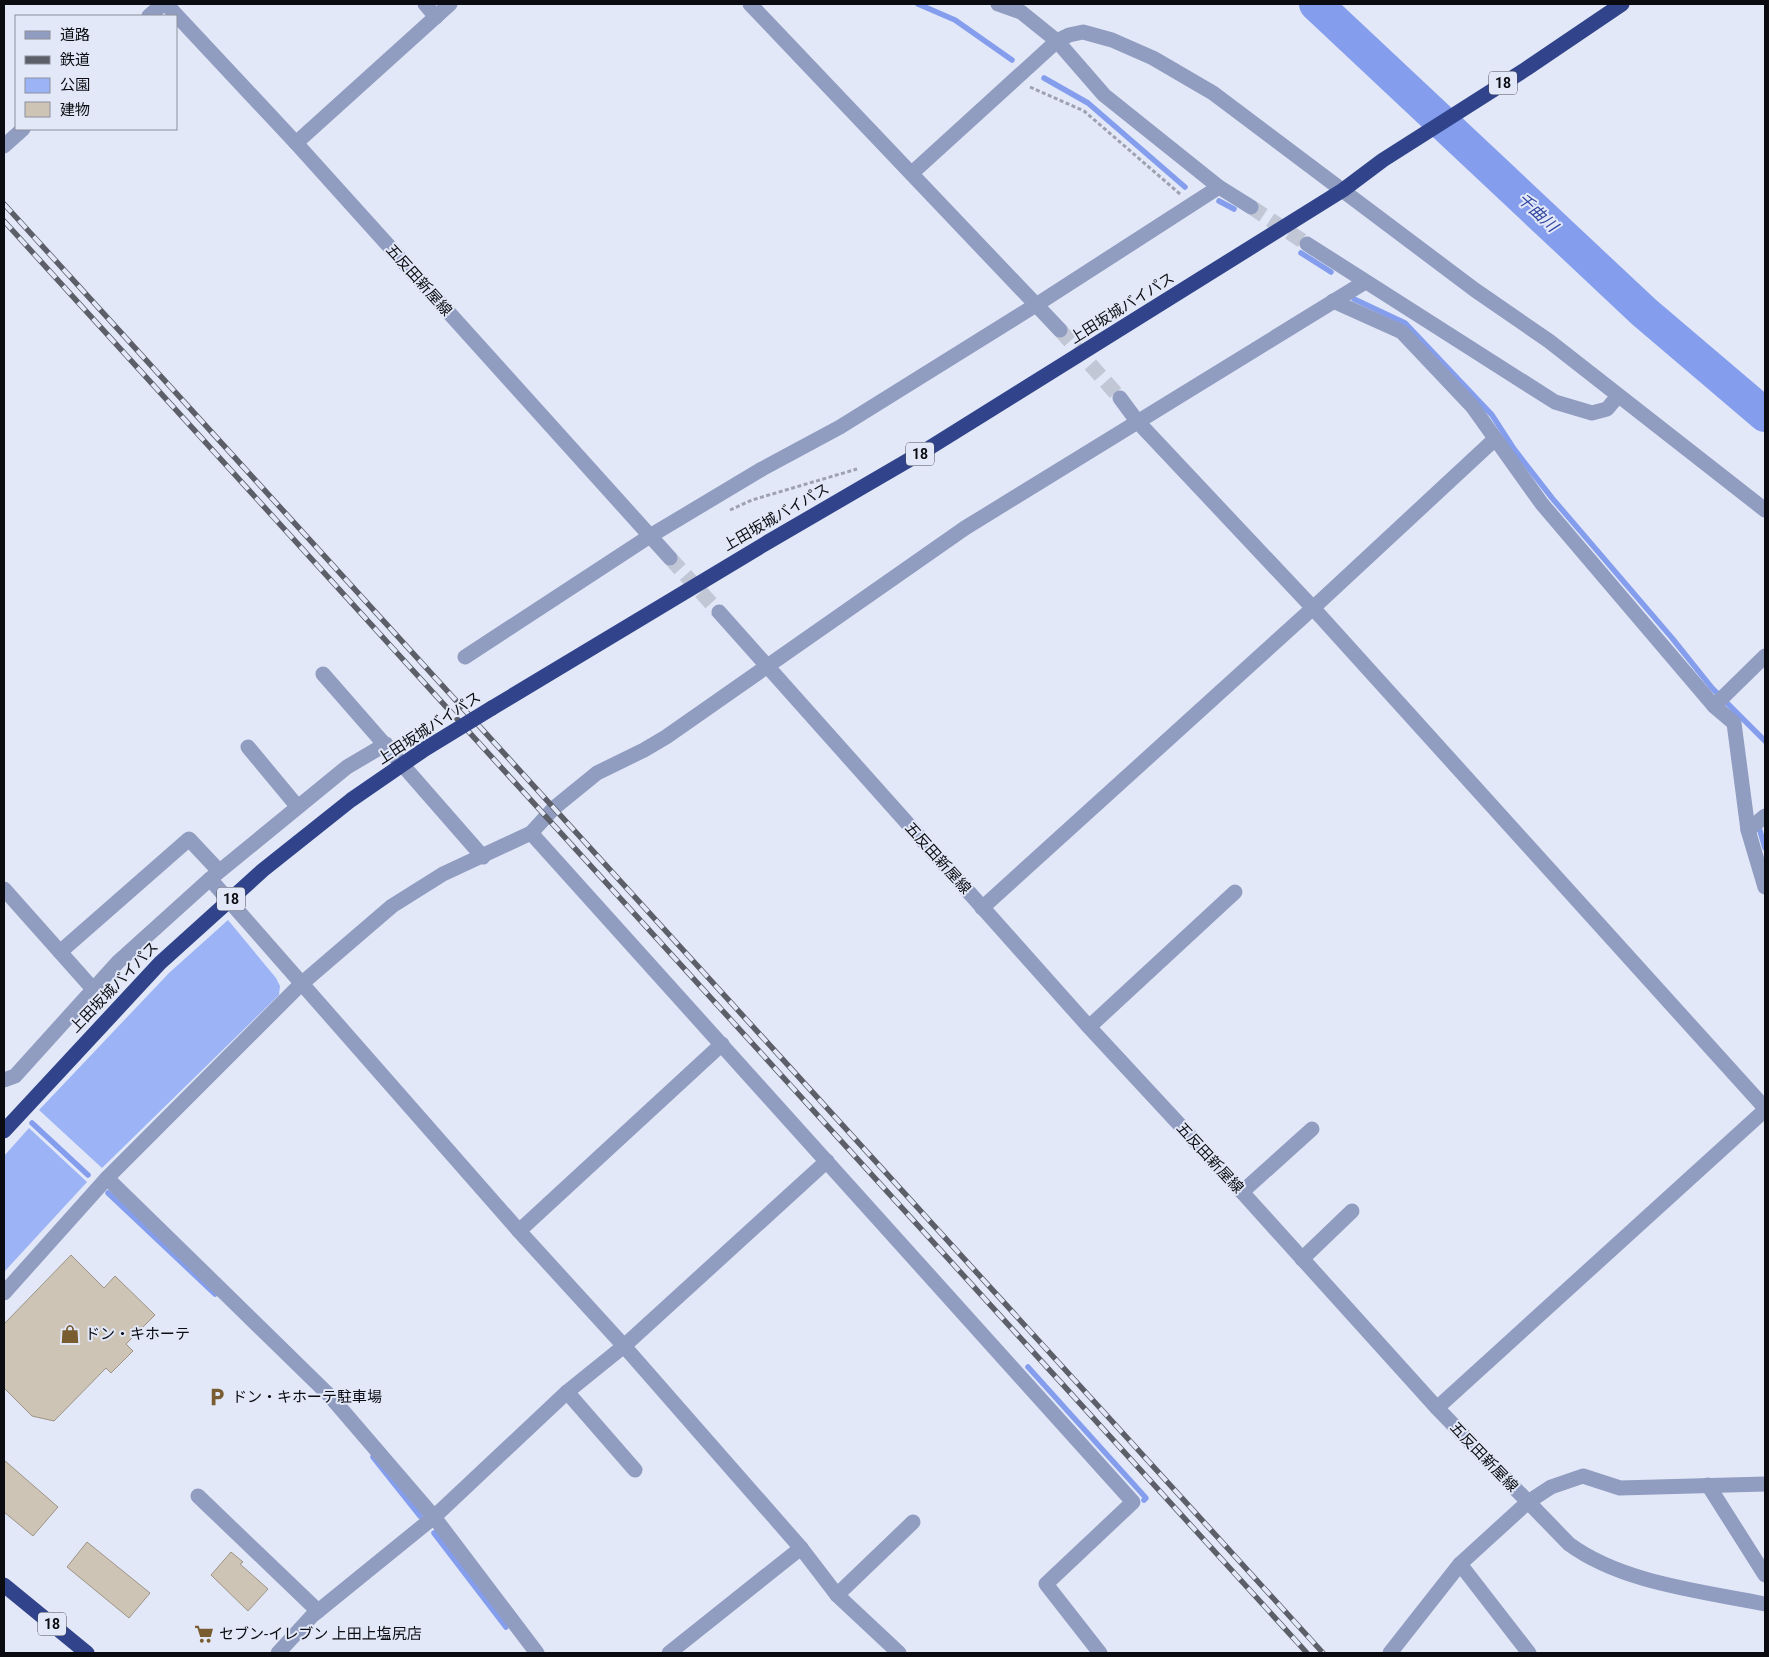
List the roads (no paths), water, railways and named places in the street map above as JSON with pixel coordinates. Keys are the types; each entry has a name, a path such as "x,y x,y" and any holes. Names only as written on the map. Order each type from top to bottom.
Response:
{"highway":[{"name":"上田坂城バイパス","path":"4,1131 160,963 264,870 351,800 425,749 768,542 926,450 1343,190 1382,160 1526,69 1622,4"},
{"name":"18","path":"4,1585 87,1653"}],"street":[{"path":"150,15 164,4"},
{"name":"五反田新屋線","path":"164,4 174,15"},
{"path":"424,4 436,17"},
{"path":"296,143 450,4"},
{"path":"750,4 1060,330"},
{"path":"998,4 1021,12 1057,41 1104,95 1219,187 1251,206"},
{"name":"五反田新屋線","path":"178,19 296,143 670,558"},
{"path":"912,173 1057,41 1069,35 1083,32 1112,40 1153,58 1213,93 1475,290 1549,341 1765,510"},
{"path":"4,146 22,130"},
{"path":"465,657 650,536 762,469 840,427 1036,305 1219,187"},
{"path":"1307,244 1364,282 1556,402 1592,413 1607,409 1618,396"},
{"path":"4,1293 107,1178 300,985 392,906 443,874 531,833 554,808 597,773 666,737 965,528 1364,282"},
{"path":"1333,301 1402,332 1472,406 1542,504 1720,701 1734,723 1756,823 1765,887"},
{"path":"1120,398 1137,421 1313,608 1765,1109 1437,1408"},
{"path":"982,908 1313,608 1495,438"},
{"name":"五反田新屋線","path":"719,612 1089,1027 1242,1192 1437,1408 1569,1544 1585,1556 1607,1566 1662,1582 1765,1604"},
{"path":"1720,701 1765,656"},
{"path":"323,674 483,857"},
{"path":"4,1080 15,1076 118,962 215,875 347,767 386,744"},
{"path":"248,747 298,806"},
{"path":"531,833 1134,1502 1046,1584 1100,1653"},
{"path":"60,952 189,839 300,985 518,1231 624,1346 801,1548 837,1595 896,1652"},
{"path":"4,889 93,989"},
{"path":"1089,1027 1235,892"},
{"path":"518,1231 722,1044"},
{"path":"1242,1192 1312,1129"},
{"path":"278,1653 318,1611 434,1517 567,1392 624,1346 827,1162"},
{"path":"107,1178 330,1396 434,1517 537,1653"},
{"path":"1302,1259 1352,1211"},
{"path":"567,1392 635,1470"},
{"path":"1390,1653 1460,1564 1528,1502 1550,1486 1584,1476 1620,1488 1765,1484"},
{"path":"1708,1485 1765,1575"},
{"path":"198,1496 318,1611"},
{"path":"837,1595 913,1522"},
{"path":"669,1653 801,1548"},
{"path":"1460,1564 1529,1653"}],"waterway":[{"path":"918,4 955,20 1012,60"},
{"name":"千曲川","path":"1316,4 1644,312 1765,415"},
{"path":"1044,78 1088,103 1185,187"},
{"path":"1219,201 1234,209"},
{"path":"1301,253 1331,272"},
{"path":"1354,299 1405,323 1492,415 1514,449 1552,498 1672,638 1712,688 1765,741"},
{"path":"1758,824 1765,848"},
{"path":"32,1123 88,1175"},
{"path":"108,1193 215,1294"},
{"path":"1028,1367 1146,1498 1144,1500"},
{"path":"373,1457 420,1516"},
{"path":"434,1533 506,1627"}],"tunnel":[{"path":"1251,207 1307,244"},
{"path":"1060,330 1120,398"},
{"path":"670,558 719,612"}],"railway":[{"path":"4,204 1323,1653"},
{"path":"4,221 1307,1653"}],"place":[{"name":"ドン・キホーテ","path":"70,1334"},
{"name":"ドン・キホーテ駐車場","path":"217,1397"},
{"name":"セブン-イレブン 上田上塩尻店","path":"204,1634"}]}
